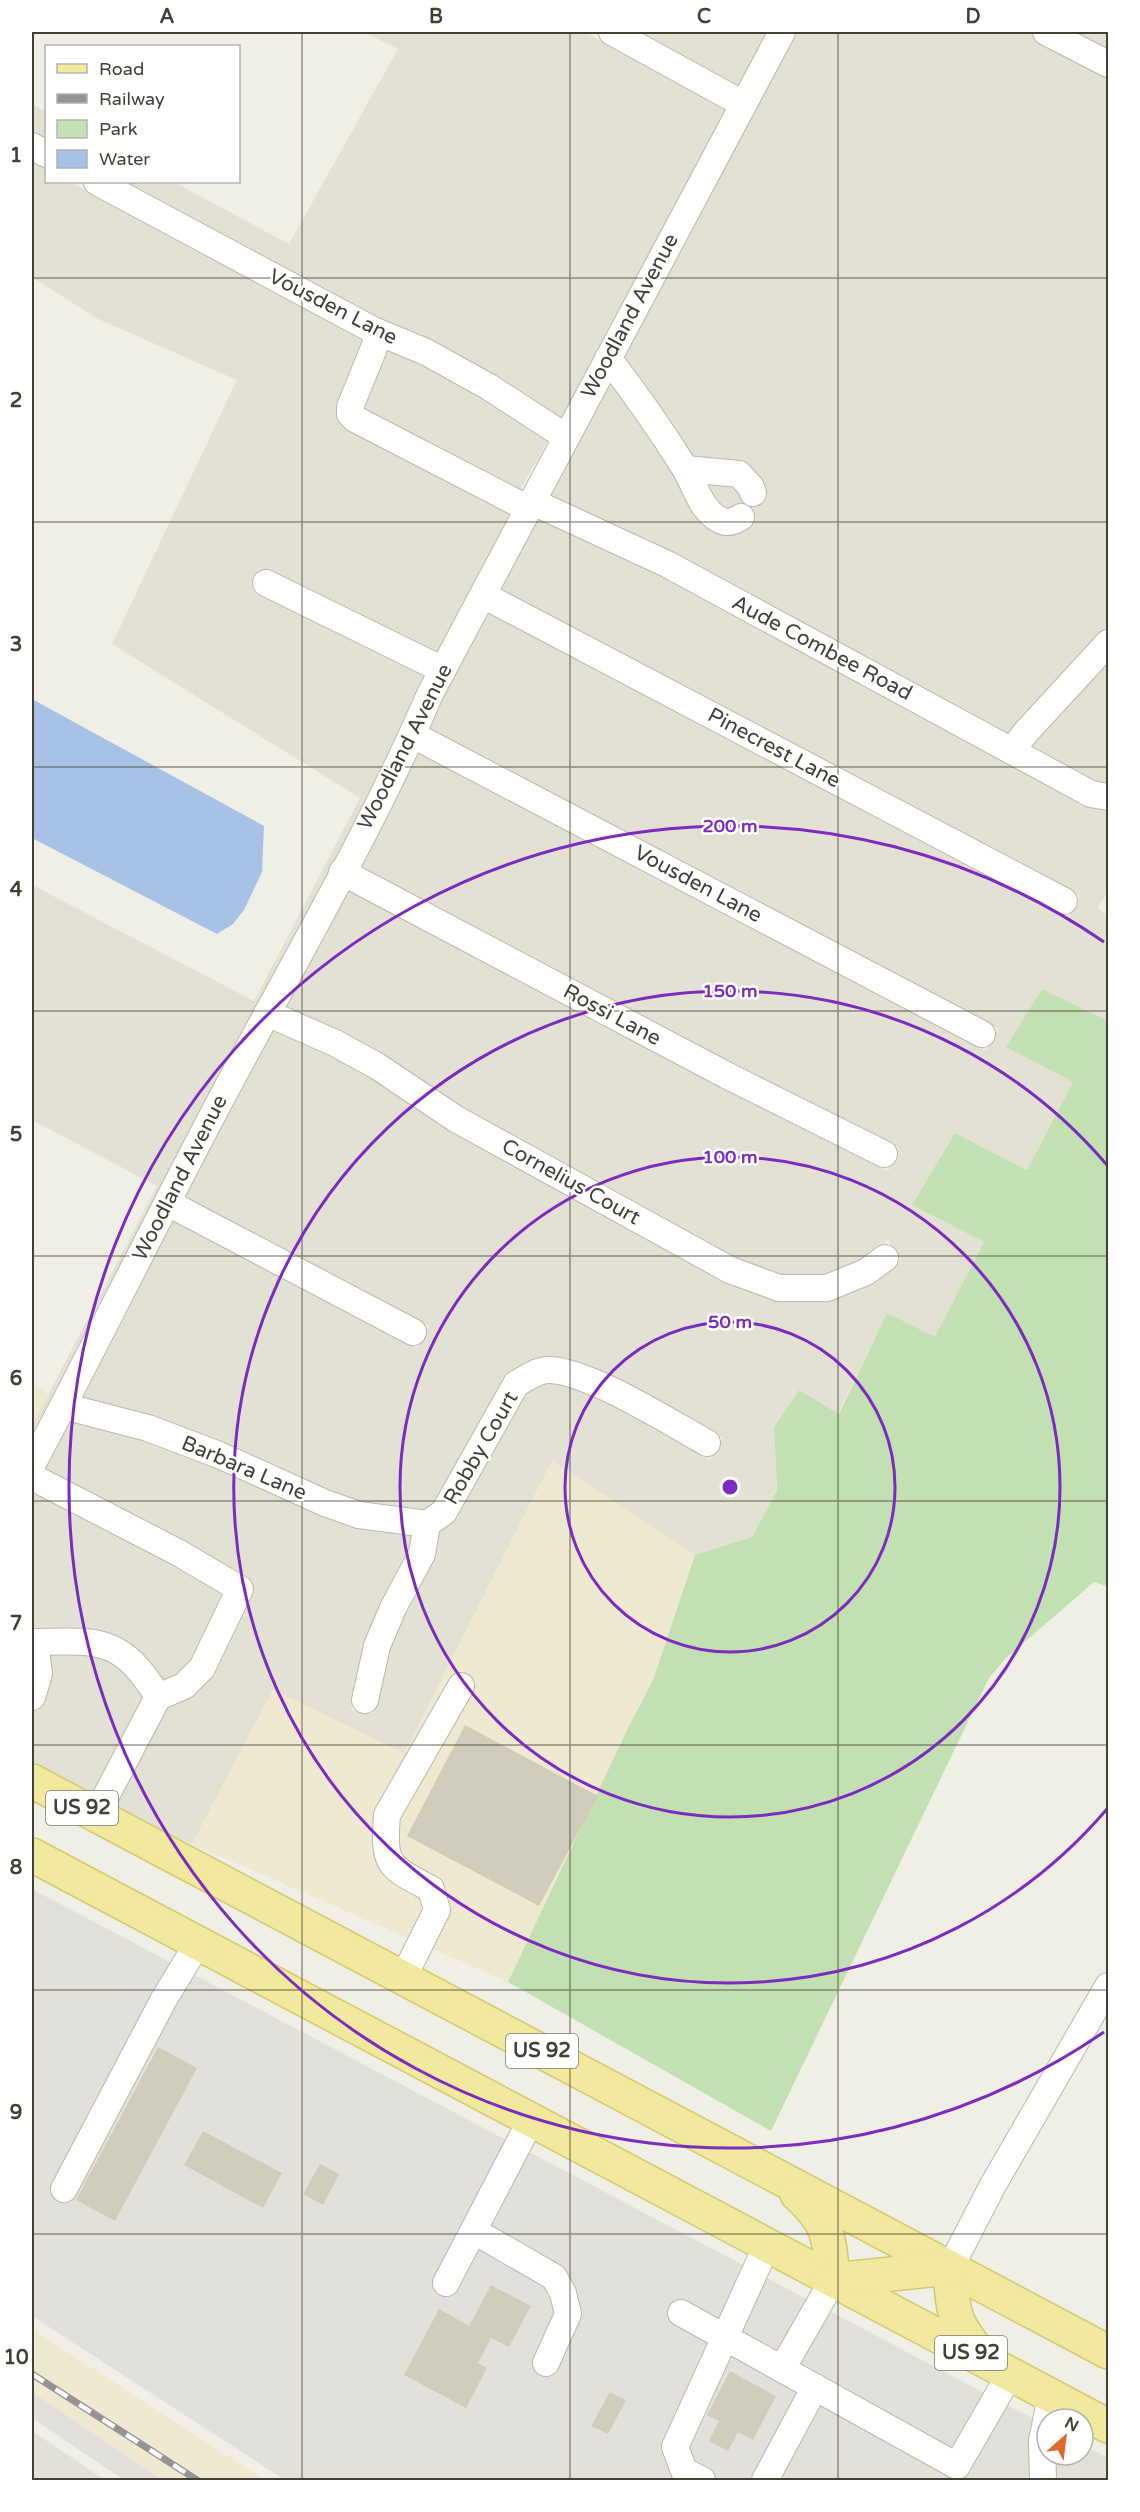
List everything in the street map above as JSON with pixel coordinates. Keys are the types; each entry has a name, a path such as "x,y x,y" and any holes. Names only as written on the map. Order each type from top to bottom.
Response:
{"main road":[{"name":"US 92","path":"32,1781 1108,2352"},
{"name":"US 92","path":"32,1855 1108,2426"},
{"path":"778,2177 823,2222 830,2246 833,2280 950,2268 954,2312 963,2334 998,2367"}],"street":[{"path":"612,32 743,104"},
{"name":"Woodland Avenue","path":"32,1465 342,872 443,670 782,32"},
{"path":"1046,32 1108,64"},
{"name":"Vousden Lane","path":"99,183 380,333 426,352 480,382 566,437"},
{"name":"Aude Combee Road","path":"380,333 350,407 350,414 355,419 531,505 667,564 1091,794 1108,797"},
{"path":"608,358 635,392 686,469 694,489 714,515 721,522 735,522 741,517"},
{"path":"686,469 739,474 751,487 753,494"},
{"path":"266,583 443,670"},
{"name":"Pinecrest Lane","path":"483,596 1064,901"},
{"path":"1012,750 1108,643"},
{"name":"Vousden Lane","path":"412,735 982,1034"},
{"name":"Rossi Lane","path":"342,872 884,1155"},
{"name":"Cornelius Court","path":"267,1013 377,1066 456,1119 730,1270 779,1288 827,1288 866,1272 885,1258"},
{"path":"168,1203 413,1332"},
{"name":"Robby Court","path":"365,1700 377,1646 393,1608 422,1554 427,1524 444,1512 516,1384 536,1372 550,1370 578,1377 617,1394 707,1443"},
{"name":"Barbara Lane","path":"63,1406 158,1432 219,1455 325,1503 359,1515 427,1524"},
{"path":"32,1477 179,1553 240,1589 202,1668 184,1686 158,1697 96,1815"},
{"path":"32,1697 39,1674 33,1642 88,1640 111,1647 146,1676 158,1697"},
{"path":"403,1977 437,1910 431,1889 395,1870 387,1857 385,1838 387,1815 461,1686"},
{"path":"64,2189 164,1999 198,1943"},
{"path":"950,2268 993,2185 1108,1986"},
{"path":"446,2283 531,2120"},
{"path":"474,2231 554,2277 563,2293 568,2314 546,2363"},
{"path":"702,2481 684,2471 675,2447 767,2245"},
{"path":"782,2368 833,2280"},
{"path":"681,2313 815,2387 954,2473 998,2367"},
{"path":"765,2481 815,2387"},
{"path":"1043,2481 1042,2441 1051,2396"}],"shaded area":[{"path":"364,32 585,32 727,109 562,419 495,376 432,341 379,319 126,183 176,183 289,244 398,49"},
{"path":"639,32 769,32 740,87"},
{"path":"795,32 1108,32 1108,785 1096,782 673,553 549,495"},
{"path":"32,104 45,111 45,139 32,132"},
{"path":"32,161 45,168 45,183 72,183 367,342 420,364 483,398 548,440 520,490 525,493 32,1440 32,1426 157,1186 32,1120 32,885 254,1001 360,798 112,644 237,380 98,319 32,277"},
{"path":"538,518 661,575 1085,805 1108,810 1108,892 1097,908 1108,915 1108,1021 1042,990 1006,1047 1073,1082 1027,1170 955,1133 912,1205 984,1242 935,1338 887,1313 838,1414 799,1390 774,1427 777,1489 752,1537 695,1555 552,1461 404,1754 273,1690 192,1844 111,1809 32,1766 32,1489 68,1420 143,1441 214,1467 354,1527 414,1535 411,1550 383,1603 366,1642 351,1710 373,1714 388,1649 403,1613 432,1559 438,1531 454,1518 524,1393 548,1383 574,1389 611,1405 710,1460 723,1438 623,1382 584,1365 554,1358 535,1360 507,1378 436,1504 426,1511 363,1503 330,1491 224,1443 152,1416 80,1397 172,1219 417,1348 429,1326 184,1196 271,1030 329,1055 370,1077 450,1130 724,1282 774,1300 829,1299 869,1284 901,1260 888,1240 862,1261 826,1275 782,1276 736,1259 463,1108 383,1054 341,1032 283,1007 346,888 720,1086 888,1171 899,1148 732,1063 358,865 417,751 986,1050 998,1028 428,728 487,612 1068,918 1080,896 499,589"},
{"path":"32,1385 49,1393 32,1426"},
{"path":"552,1461 695,1555 653,1680 508,1982 192,1844 273,1690 404,1753"},
{"path":"32,1889 1035,2420 1035,2467 1095,2467 1095,2451 1108,2458 1108,2480 285,2480 32,2316"},
{"path":"32,2329 265,2480 163,2480 32,2392"},
{"path":"32,2392 163,2480 124,2480 32,2418"},
{"path":"32,2431 105,2480 32,2480"}],"green space":[{"path":"1042,989 1108,1021 1108,1587 1094,1582 1006,1658 989,1678 771,2131 508,1982 653,1680 695,1555 752,1537 777,1490 774,1427 799,1390 839,1414 887,1313 935,1337 984,1242 912,1205 955,1133 1027,1170 1073,1082 1006,1047"}],"water":[{"path":"32,699 264,826 262,872 244,910 233,924 217,934 32,838"}],"building":[{"path":"465,1725 598,1796 539,1906 407,1836"},
{"path":"158,2047 197,2068 115,2221 76,2200"},
{"path":"203,2131 282,2173 263,2208 184,2165"},
{"path":"320,2164 339,2174 323,2205 303,2194"},
{"path":"491,2285 531,2306 509,2347 491,2338 478,2363 487,2368 466,2408 404,2375 439,2309 469,2326"},
{"path":"730,2371 776,2396 753,2440 738,2432 728,2451 709,2441 719,2421 707,2415"},
{"path":"610,2392 626,2400 608,2434 591,2426"}],"railway":[{"path":"32,2374 197,2480"}]}
